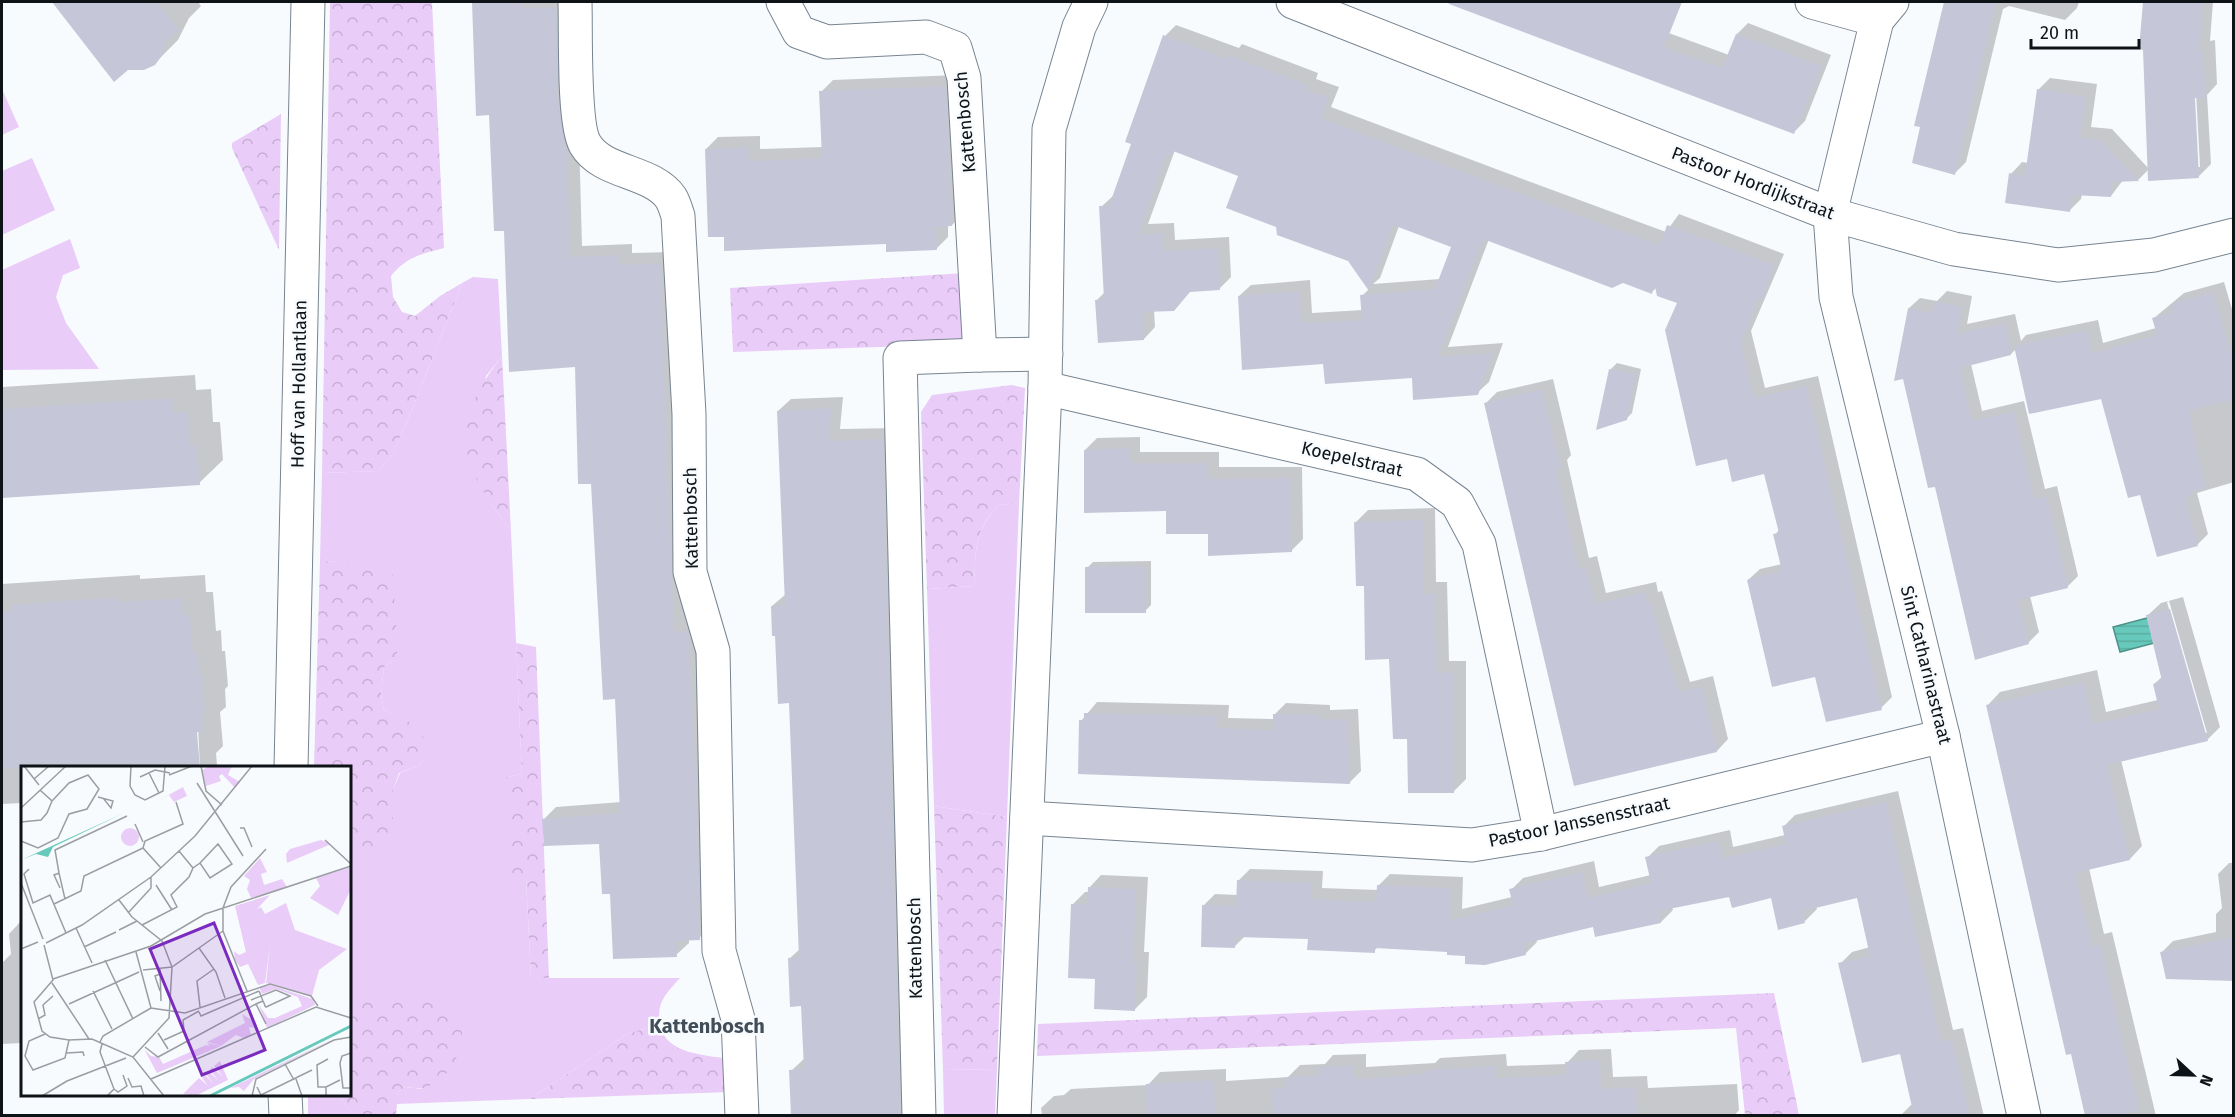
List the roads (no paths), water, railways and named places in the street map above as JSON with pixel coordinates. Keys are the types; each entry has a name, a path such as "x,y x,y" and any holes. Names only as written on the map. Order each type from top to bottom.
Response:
{"street":[{"name":"Hoff van Hollantlaan","path":"291,766 308,2"},
{"name":"Kattenbosch","path":"575,2 578,122 585,145 600,158 655,185 670,198 678,216 689,414 690,572 713,651 719,951 738,1019 742,1116"},
{"name":"Kattenbosch","path":"783,2 799,32 827,42 926,38 955,48 964,78 980,355"},
{"path":"1014,1116 1046,388 1049,129 1079,27 1091,2"},
{"name":"Pastoor Hordijkstraat","path":"1293,2 1830,214 1954,249 2058,265 2154,255 2234,235"},
{"path":"1812,2 1884,11"},
{"name":"Sint Catharinastraat","path":"1884,11 1830,214 1836,297 1943,736 2024,1116"},
{"name":"Kattenbosch","path":"919,1116 900,358 1046,354"},
{"name":"Koepelstraat","path":"1046,388 1417,474 1457,503 1479,544 1540,834"},
{"name":"Pastoor Janssensstraat","path":"1027,818 1472,844 1540,834 1943,736"},
{"path":"285,1096 286,1116"}],"district":[{"name":"Kattenbosch","path":"707,1026"}]}
